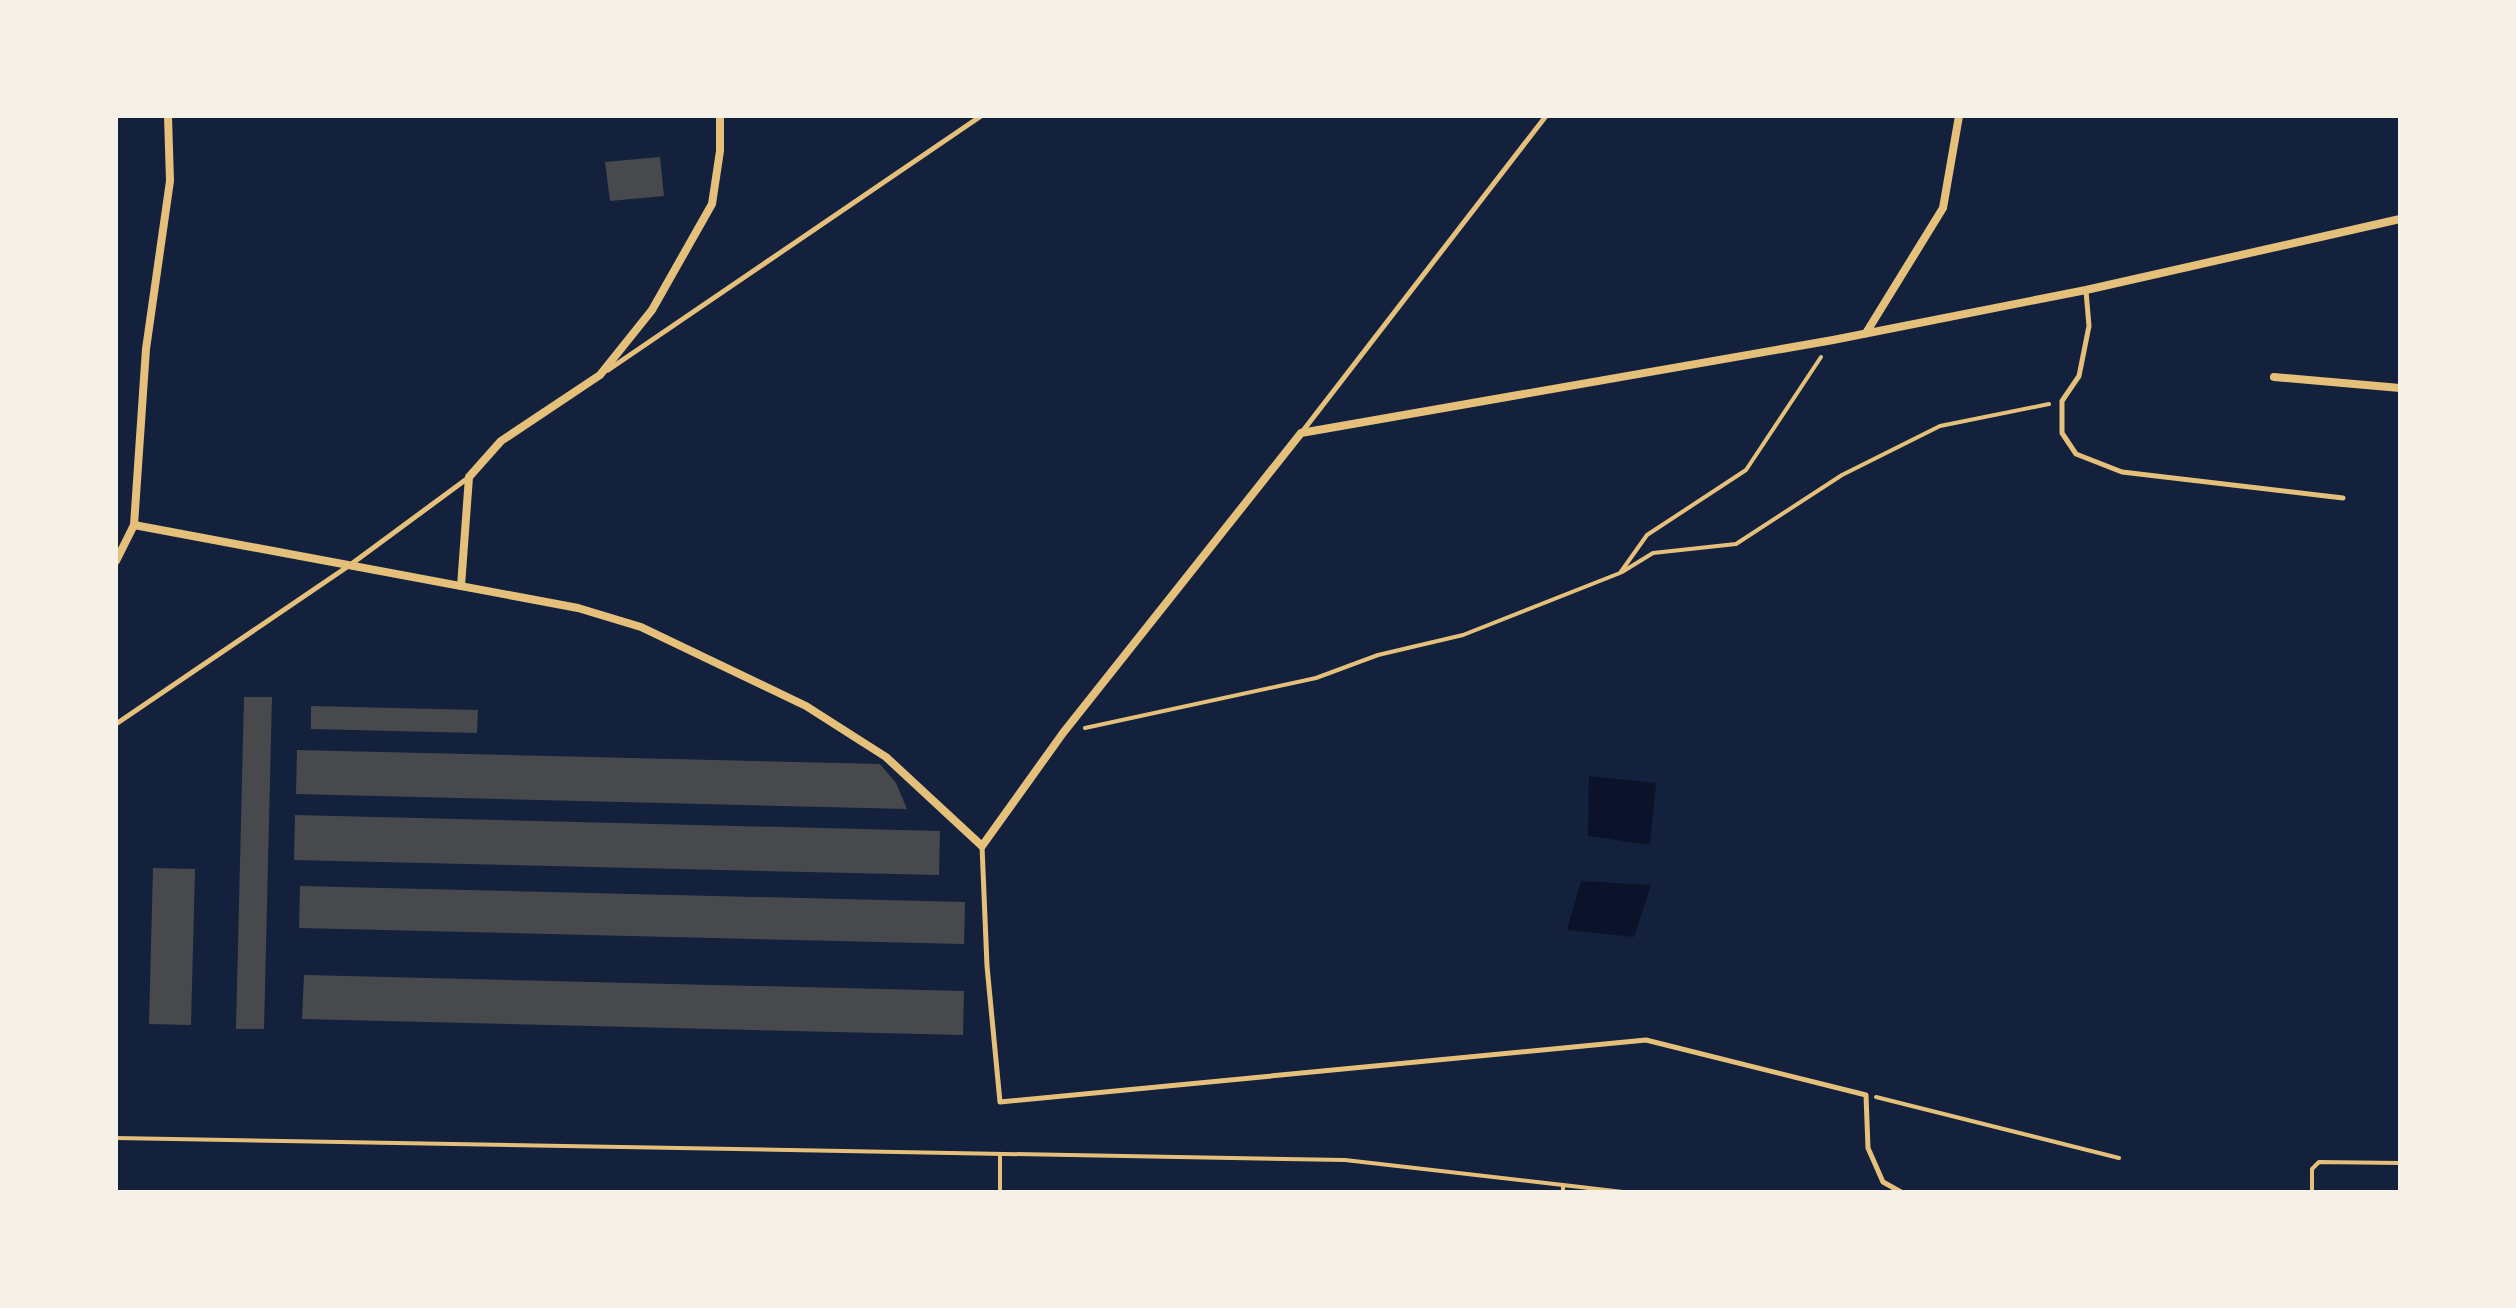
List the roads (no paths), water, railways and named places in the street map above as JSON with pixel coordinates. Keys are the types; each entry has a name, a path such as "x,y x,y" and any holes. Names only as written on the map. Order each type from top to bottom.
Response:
{"street":[{"path":"116,561 134,525 146,349 170,181 168,116"},
{"path":"461,586 469,477 501,441 600,375 652,310 712,204 720,151 720,116"},
{"path":"1866,333 1943,208 1959,116"},
{"path":"134,525 578,608 641,627 806,706 886,757 982,846 1063,733 1301,433 1833,340 2086,290 2400,219"},
{"path":"2274,377 2400,388"}],"lane":[{"path":"600,375 981,116"},
{"path":"1301,433 1546,116"},
{"path":"2086,290 2089,326 2079,376 2062,401 2062,433 2076,454 2122,472 2343,498"},
{"path":"116,724 350,565 469,477"},
{"path":"982,846 987,966 1000,1102 1646,1040 1866,1095 1868,1148 1883,1182 1901,1192"}],"water":[{"path":"1589,776 1656,783 1650,845 1588,836"},
{"path":"1581,881 1651,885 1634,937 1567,930"}]}
